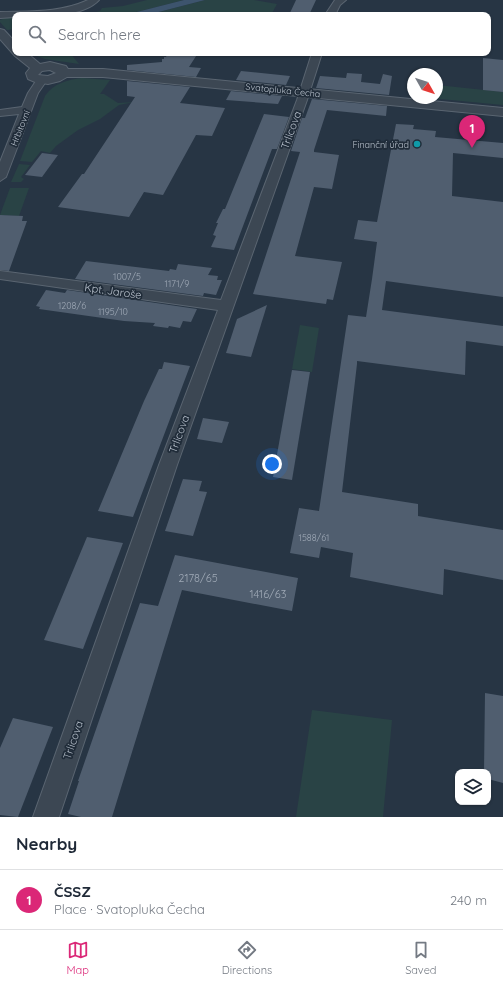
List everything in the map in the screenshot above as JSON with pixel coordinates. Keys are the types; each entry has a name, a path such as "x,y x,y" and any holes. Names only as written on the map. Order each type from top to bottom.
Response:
{"street":[{"path":"63,12 76,9 95,0"},
{"path":"332,12 339,2"},
{"path":"0,8 15,12"},
{"path":"0,15 12,14"},
{"path":"1,33 12,45"},
{"path":"22,56 40,74"},
{"name":"Trlicova","path":"46,817 168,465 305,92 316,56"},
{"name":"Svatopluka Čecha","path":"40,74 55,79 64,73 103,73 503,112"},
{"name":"Hřbitovní","path":"0,177 40,74"},
{"path":"0,113 27,110"},
{"name":"Kpt. Jaroše","path":"0,275 226,306"}],"green space":[{"path":"147,0 184,0 137,12 96,12 100,11 102,8 123,6"},
{"path":"205,0 254,0 277,4 273,12 159,12"},
{"path":"12,16 12,29 7,30 0,20"},
{"path":"37,56 72,56 79,64 45,59"},
{"path":"82,78 110,80 100,94 104,94 118,103 134,102 119,105 100,119 78,130 56,146 50,153 41,151 32,162 20,161 45,96 52,88 61,83"},
{"path":"443,86 503,92 503,105 443,99"},
{"path":"19,164 30,165 21,177 24,179 21,182 11,182"},
{"path":"10,188 29,188 19,216 0,215"},
{"path":"300,325 319,328 312,372 292,369"},
{"path":"312,710 392,720 383,817 296,817"}],"water":[{"path":"184,0 205,0 159,12 137,12"}],"building":[{"path":"296,0 316,0 310,12 290,12"},
{"path":"196,56 189,67 201,68 196,77 127,70 127,65 162,62 162,59 166,57"},
{"path":"483,58 503,60 503,92 483,90"},
{"path":"241,71 290,76 286,85 236,80"},
{"path":"347,73 362,74 361,82 380,84 383,74 392,76 389,95 316,88 320,76 346,78"},
{"path":"127,81 190,87 180,103 225,108 212,136 196,135 163,195 144,192 129,217 58,207 82,174 84,174 135,97 127,96"},
{"path":"231,91 282,96 278,104 226,100"},
{"path":"312,99 387,106 386,116 327,110 314,150 314,152 339,155 332,189 314,187 295,256 342,262 333,300 327,299 326,304 253,294 300,152 291,151 302,118 305,118"},
{"path":"264,114 289,117 277,149 272,149 234,250 211,247 216,236 213,235 218,223 216,223 223,209 225,209"},
{"path":"396,124 414,125 413,129 436,131 435,137 503,143 503,158 453,153 452,196 503,202 503,297 386,281 382,310 503,326 503,346 466,341 465,375 357,361 342,492 418,504 418,516 503,530 503,580 444,569 443,595 350,577 353,553 321,547 319,558 290,553 299,508 319,511 348,315 366,317 377,242 354,239 358,220 377,222"},
{"path":"42,153 58,155 42,177 25,175"},
{"path":"0,215 23,216 22,221 27,221 9,271 0,270"},
{"path":"86,261 169,271 170,269 176,270 178,264 212,268 208,275 218,276 217,280 222,280 216,295 204,293 203,296 75,279"},
{"path":"46,290 65,293 67,290 197,309 191,322 183,321 180,328 169,326 168,328 153,326 155,323 124,321 39,309 40,307 36,306"},
{"path":"267,305 251,357 226,353 237,319"},
{"path":"164,362 190,366 133,517 98,511 144,401 159,369 162,369"},
{"path":"292,370 310,372 292,480 273,477"},
{"path":"203,418 229,422 222,443 197,439"},
{"path":"183,479 202,481 199,491 207,492 193,536 165,531"},
{"path":"87,537 123,543 83,649 44,640"},
{"path":"175,555 298,578 292,611 182,590 112,817 81,817 68,814 140,603 158,606"},
{"path":"485,693 503,696 503,783 491,780 491,769 484,769"},
{"path":"13,718 53,727 18,817 0,815 0,748"}],"place":[{"name":"Finanční úřad","path":"417,144"},
{"name":"ČSSZ","path":"472,148"}]}
